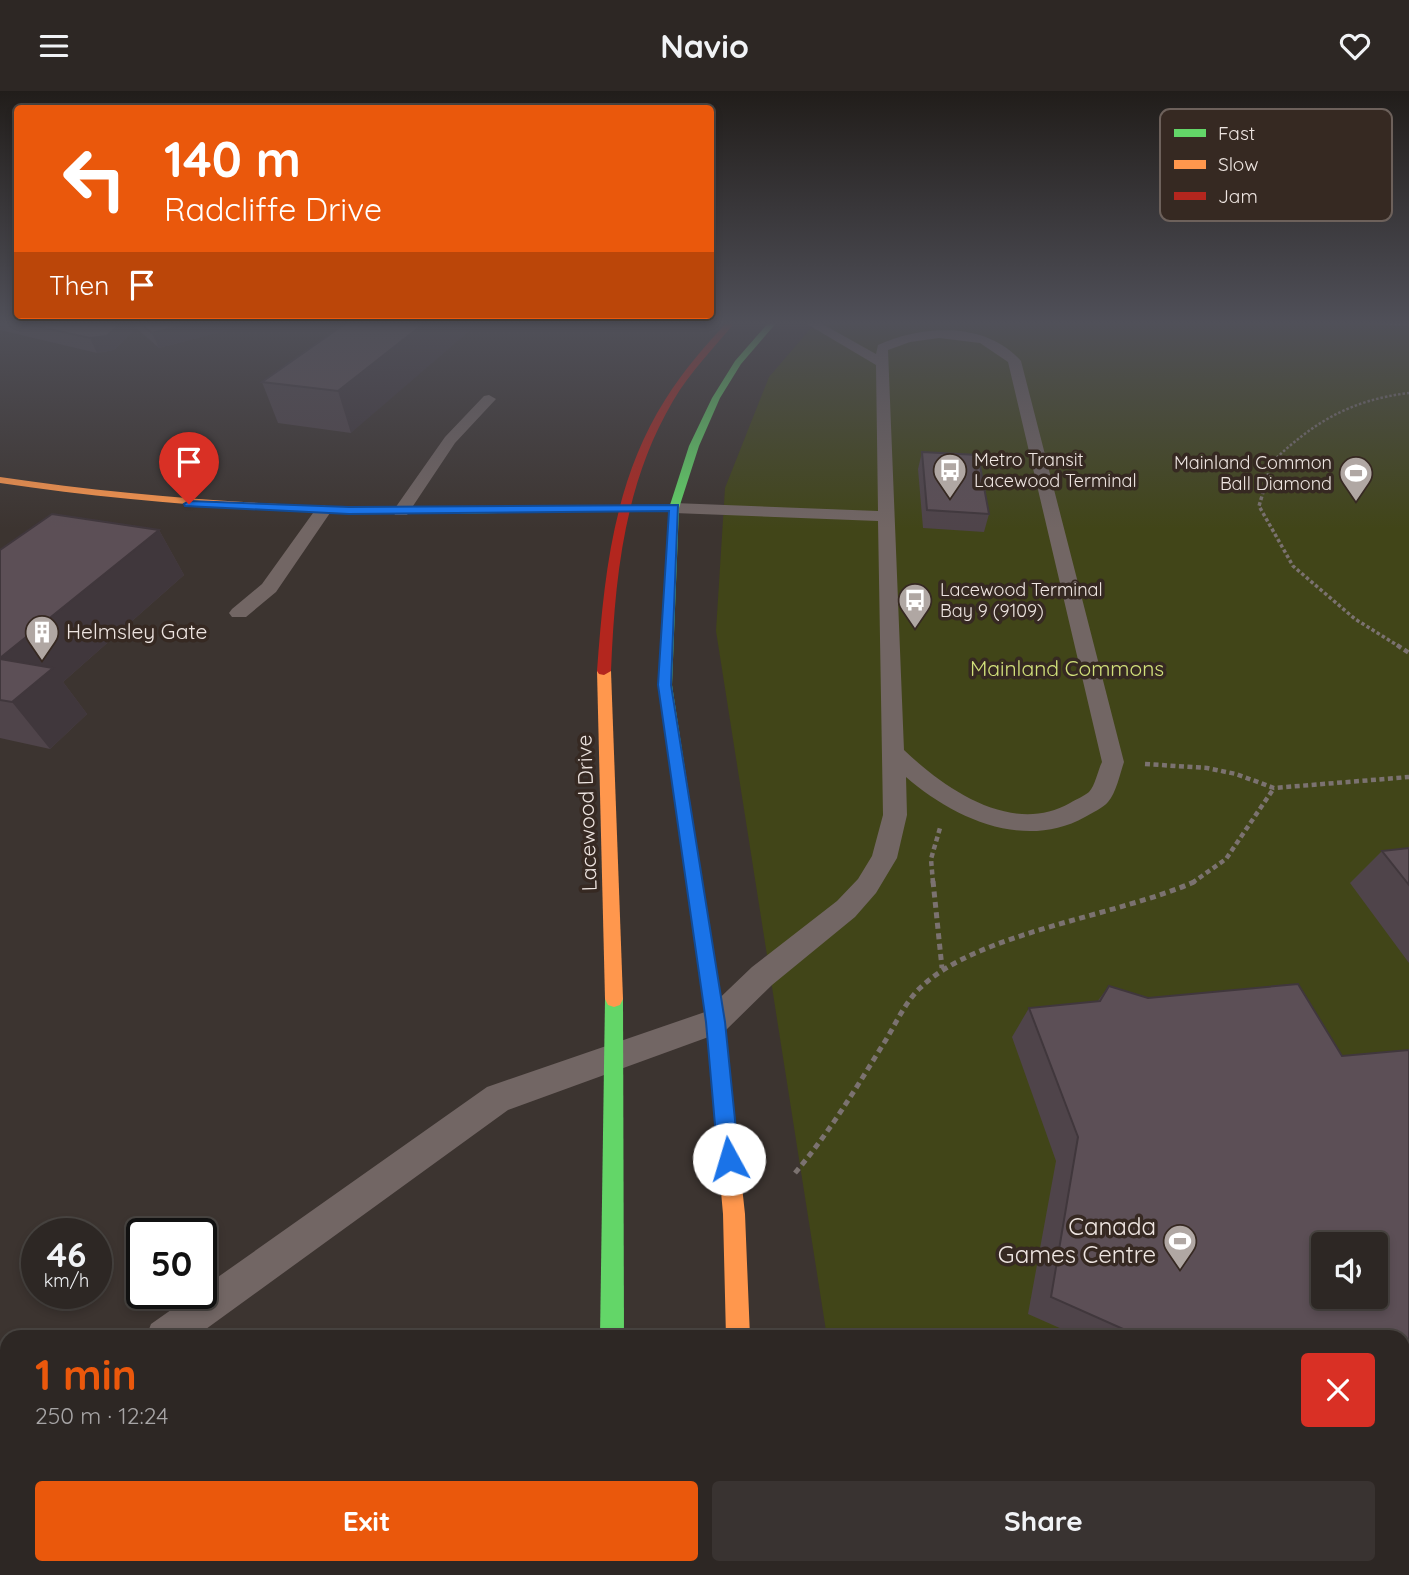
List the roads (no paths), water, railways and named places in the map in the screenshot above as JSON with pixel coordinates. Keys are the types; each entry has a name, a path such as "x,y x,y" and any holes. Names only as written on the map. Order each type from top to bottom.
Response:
{"main road":[{"name":"Lacewood Drive","path":"612,1330 614,1059 602,642 621,508 647,439 674,390"},
{"path":"721,390 694,446 674,508 665,685 715,1022 734,1214 738,1330"},
{"path":"0,480 124,498 324,510 674,508"}],"lane":[{"path":"174,1330 498,1097 715,1022 762,976 846,909 867,885 884,858 895,815 884,390"},
{"path":"893,752 923,783 955,804 1005,820 1057,819 1100,797 1113,762 1021,390"},
{"path":"401,511 450,440 489,399"},
{"path":"674,508 887,516"},
{"path":"239,613 269,588 324,510"}],"place":[{"name":"Metro Transit Lacewood Terminal","path":"950,500"},
{"name":"Mainland Common Ball Diamond","path":"1356,503"},
{"name":"Lacewood Terminal Bay 9 (9109)","path":"915,630"},
{"name":"Helmsley Gate","path":"42,662"},
{"name":"Canada Games Centre","path":"1180,1271"}],"park label":[{"name":"Mainland Commons","path":"1067,669"}]}
